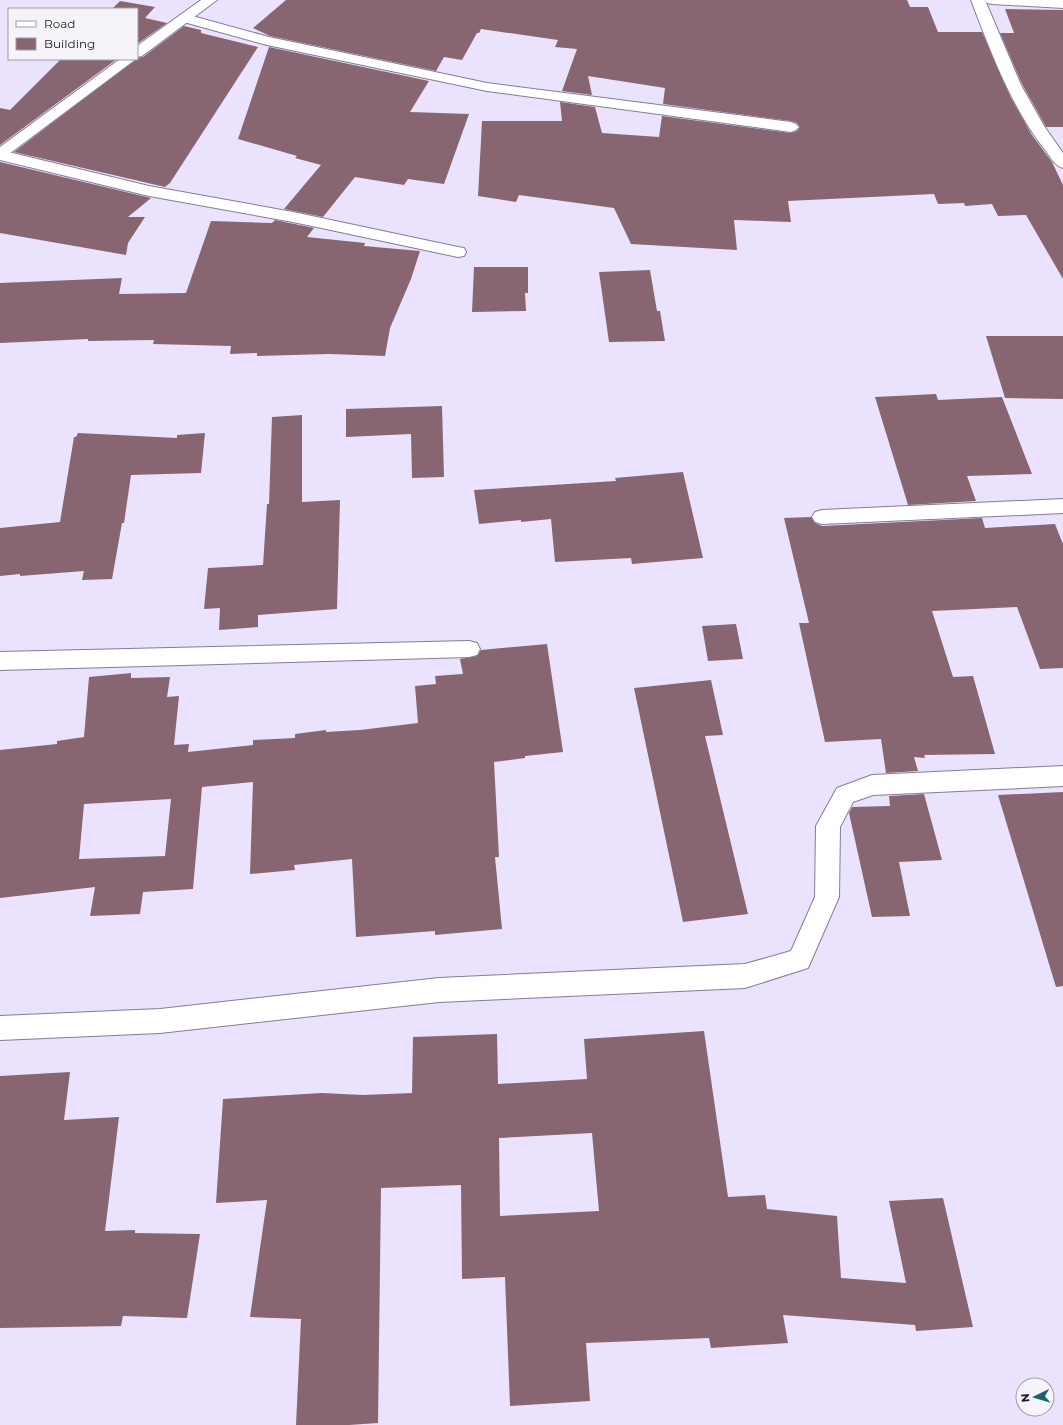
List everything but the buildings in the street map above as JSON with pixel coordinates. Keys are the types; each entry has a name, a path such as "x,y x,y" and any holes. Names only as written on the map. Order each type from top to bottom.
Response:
{"street":[{"path":"138,52 210,0"},
{"path":"978,0 997,50 1031,118 1063,163"},
{"path":"992,0 1063,4"},
{"path":"185,18 267,41 487,87 791,127"},
{"path":"0,154 128,60"},
{"path":"0,154 149,191 293,217 458,252"},
{"path":"822,517 1063,506"},
{"path":"0,661 469,649"},
{"path":"0,1028 160,1021 439,990 745,976 799,960 827,897 828,826 845,795 872,785 1063,776"}]}
